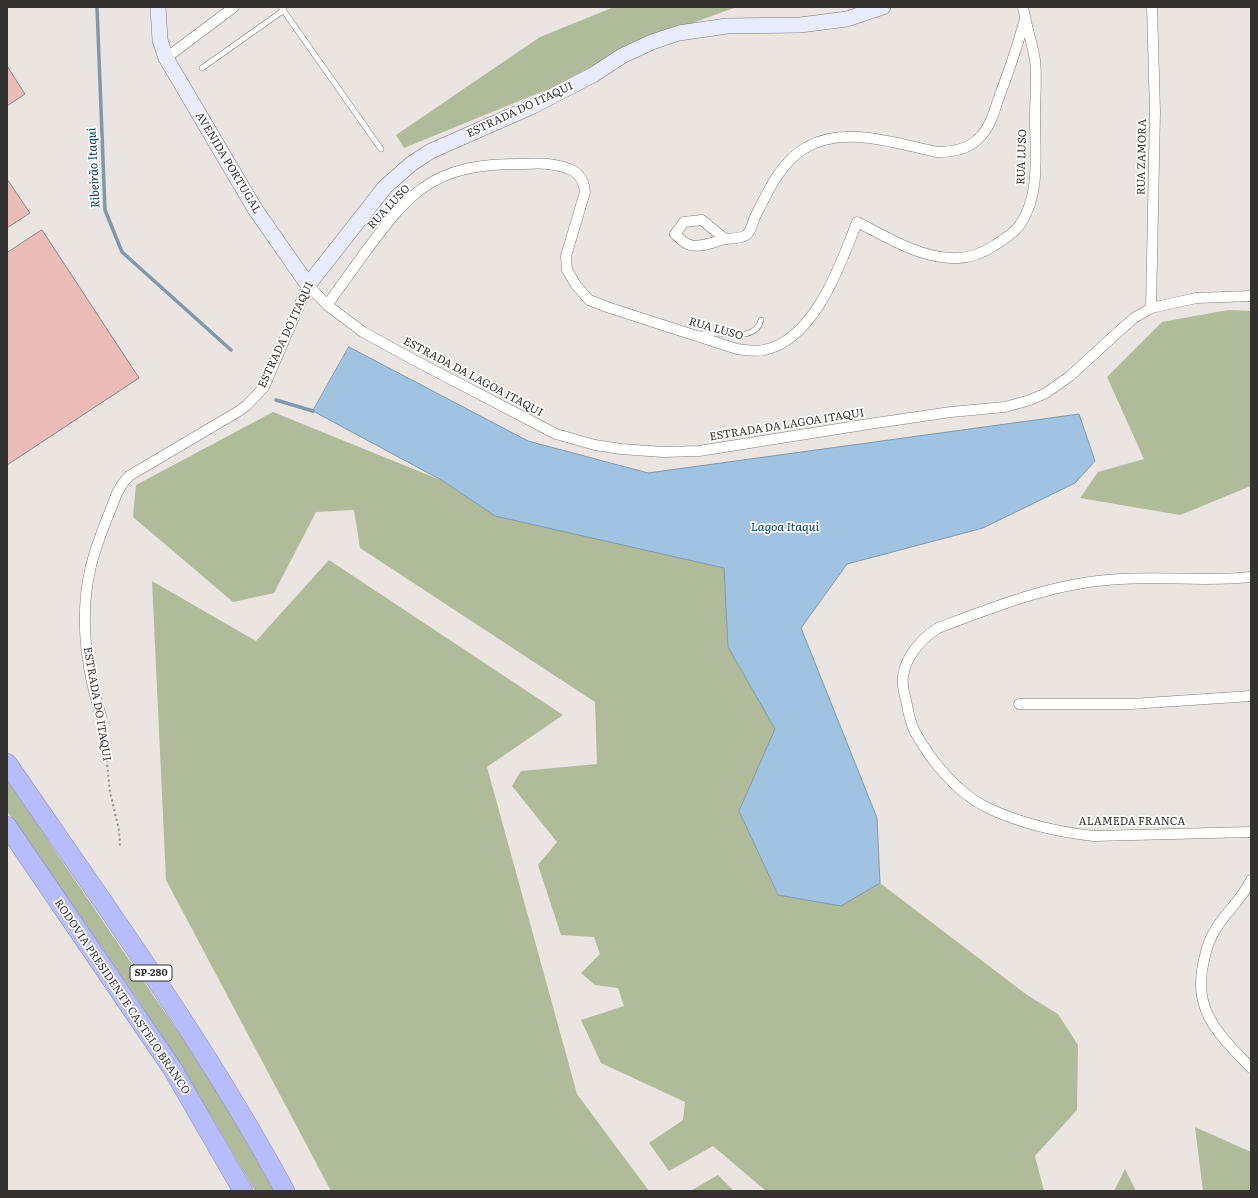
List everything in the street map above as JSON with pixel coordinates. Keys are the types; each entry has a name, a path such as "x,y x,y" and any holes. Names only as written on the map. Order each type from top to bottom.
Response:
{"highway":[{"name":"SP-280","path":"7,763 202,1049 241,1113 285,1191"},
{"name":"RODOVIA PRESIDENTE CASTELO BRANCO","path":"7,826 172,1068 243,1191"},
{"path":"7,841 26,854"}],"street":[{"name":"AVENIDA PORTUGAL","path":"158,7 160,40 166,58 255,209 308,284 327,305"},
{"path":"166,58 234,7"},
{"name":"ESTRADA DO ITAQUI","path":"101,716 94,696 90,672 86,640 85,609 91,566 117,494 123,483 130,476 239,411 257,396 264,387 308,284 384,187 411,164 431,151 536,104 593,75 622,56 652,42 679,33 727,26 800,25 847,19 883,7"},
{"path":"725,239 740,238 746,235 750,230 770,188 785,164 807,147 820,141 839,137 862,136 937,152 948,152 968,146 978,140 984,134 994,114 1008,73 1025,19 1023,7"},
{"name":"RUA ZAMORA","path":"1151,308 1155,112 1152,7"},
{"name":"RUA LUSO","path":"327,305 383,228 406,202 421,189 442,177 470,167 489,164 557,165 572,170 580,175 584,182 585,192 566,256 567,270 576,285 589,300 737,349 752,351 764,350 775,346 788,340 814,314 828,290 857,222 908,247 930,255 952,258 966,258 989,248 1005,238 1018,227 1029,207 1033,190 1035,169 1035,61 1025,19"},
{"name":"ESTRADA DA LAGOA ITAQUI","path":"327,305 363,332 556,434 595,445 621,449 663,452 699,451 884,421 951,412 1005,407 1030,400 1046,393 1070,376 1134,318 1151,308 1196,298 1251,296"},
{"name":"ALAMEDA FRANCA","path":"1251,578 1228,580 1119,579 1082,583 1022,597 938,628 926,636 918,645 906,664 903,677 908,711 915,732 936,765 965,793 988,808 1034,826 1094,836 1251,832"},
{"path":"1019,704 1131,704 1251,696"},
{"path":"1251,880 1246,890 1214,931 1207,948 1200,984 1203,1003 1214,1027 1251,1068"}],"lane":[{"path":"202,68 283,9 381,149"},
{"path":"691,335 714,333 746,334 756,330 760,325 761,320"}],"path":[{"name":"ESTRADA DO ITAQUI","path":"101,716 105,737 110,792 119,830 120,846"}],"green space":[{"path":"614,7 737,7 642,41 546,90 404,148 396,135 540,37"},
{"path":"1228,310 1251,311 1251,486 1180,515 1080,498 1098,472 1144,459 1107,377 1162,322"},
{"path":"273,412 443,481 495,516 724,568 728,647 775,729 739,811 778,895 841,906 880,883 1027,995 1058,1014 1078,1045 1077,1110 1035,1156 1044,1191 766,1191 713,1146 669,1171 649,1143 683,1120 685,1102 601,1063 581,1020 624,1006 618,988 595,985 581,973 600,954 594,937 561,935 538,865 557,842 512,786 521,771 597,764 595,702 360,548 354,510 316,512 274,593 233,602 133,517 136,485"},
{"path":"329,560 563,715 487,767 577,1094 649,1191 331,1191 166,880 152,581 256,641"},
{"path":"7,780 183,1039 228,1110 274,1191 255,1191 213,1119 138,1000 7,811"},
{"path":"1195,1127 1251,1152 1251,1191 1203,1191"},
{"path":"1125,1169 1136,1191 1114,1191"},
{"path":"718,1175 734,1191 690,1191"}],"water":[{"name":"Lagoa Itaqui","path":"349,347 528,441 648,473 1079,414 1095,461 1075,483 983,528 847,564 801,628 877,818 880,883 841,906 778,895 739,811 775,729 728,647 724,568 495,516 443,481 313,411"}],"building":[{"path":"7,66 25,94 7,106"},
{"path":"7,179 30,213 7,228"},
{"path":"42,230 139,378 7,465 7,253"}],"waterway":[{"name":"Ribeirão Itaqui","path":"97,7 105,210 122,252 231,350"},
{"name":"Ribeirão Itaqui","path":"276,400 313,411"}]}
